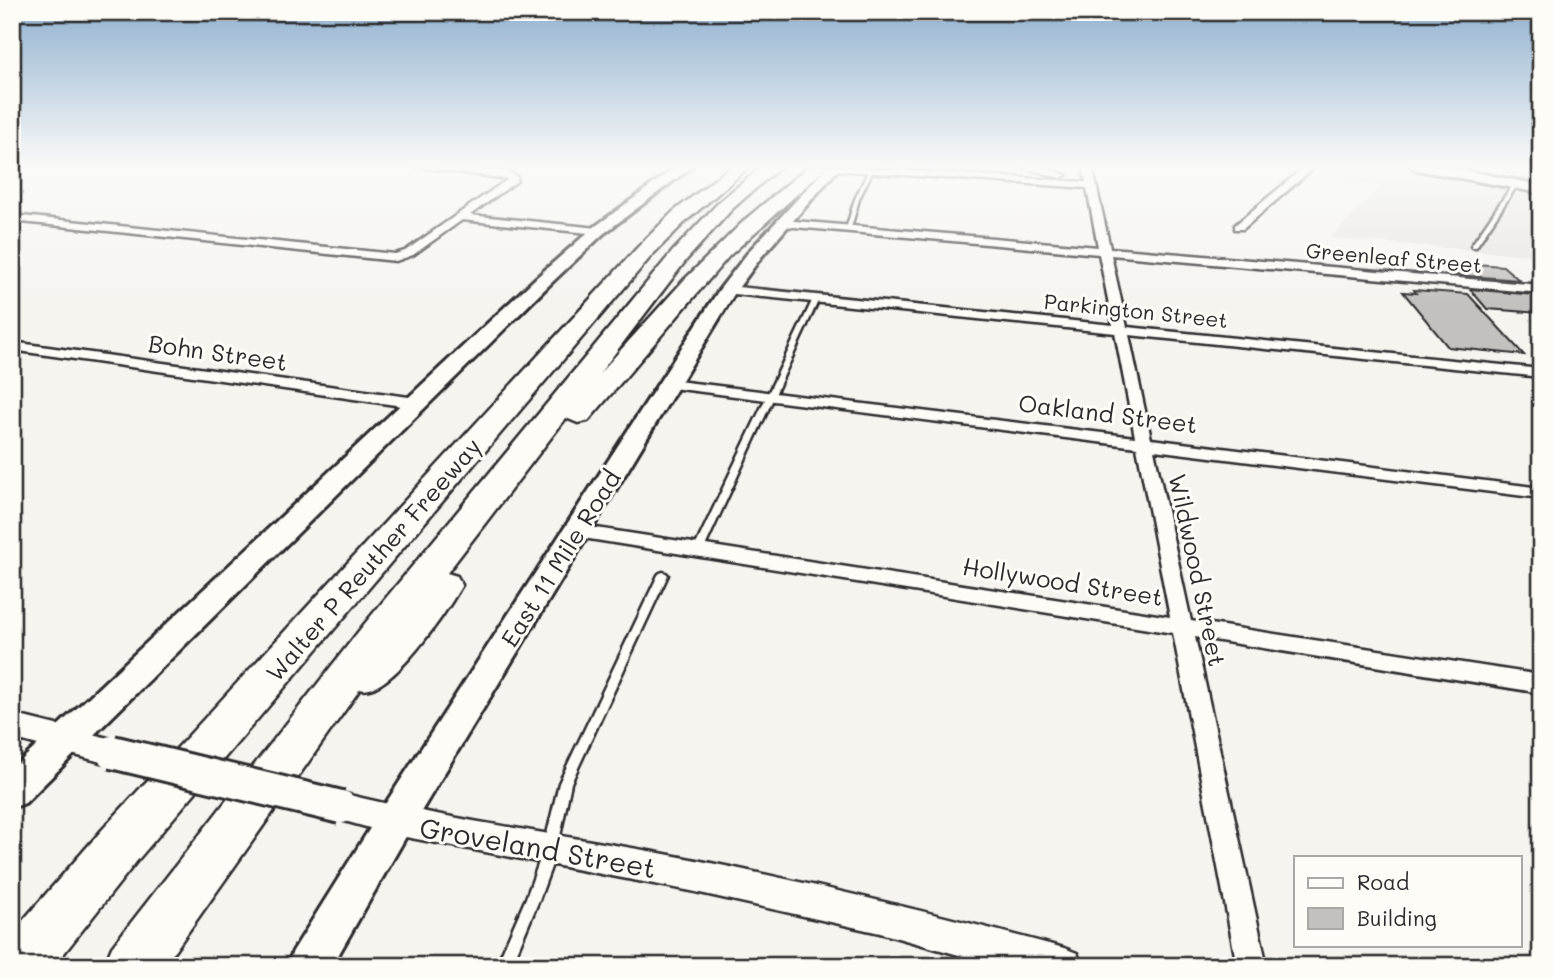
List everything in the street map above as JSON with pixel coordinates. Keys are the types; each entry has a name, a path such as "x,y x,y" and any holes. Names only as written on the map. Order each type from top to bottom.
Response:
{"highway":[{"path":"471,449 509,386 656,212"},
{"name":"Walter P Reuther Freeway","path":"19,966 119,846 646,250 685,212"},
{"name":"Walter P Reuther Freeway","path":"131,966 376,637 680,255 720,212"},
{"path":"316,720 401,643 540,460 705,270 762,212"}],"main road":[{"path":"12,792 416,403 598,231 625,212"},
{"name":"East 11 Mile Road","path":"308,966 395,821 728,290 756,253 794,212"}],"street":[{"path":"12,218 396,258 409,253 468,212"},
{"name":"Wildwood Street","path":"1096,212 1252,966"},
{"path":"1239,227 1257,212"},
{"path":"460,217 598,231"},
{"name":"Greenleaf Street","path":"783,223 1541,289"},
{"name":"Parkington Street","path":"728,290 1541,373"},
{"name":"Bohn Street","path":"12,346 416,403"},
{"name":"Oakland Street","path":"669,384 1541,493"},
{"name":"Hollywood Street","path":"577,531 1541,684"},
{"name":"Groveland Street","path":"12,726 395,821 691,875 880,916 1064,966"}],"lane":[{"path":"848,228 853,212"},
{"path":"1474,246 1497,212"},
{"path":"698,551 816,299"},
{"path":"503,966 550,851 565,783 663,575"}],"shaded area":[{"path":"1356,212 1541,212 1541,256 1330,238"}],"building":[{"path":"1445,262 1503,266 1519,280 1457,275"},
{"path":"1470,289 1534,295 1541,301 1541,313 1487,309"},
{"path":"1414,290 1468,294 1524,355 1448,347 1403,292 1416,293"}]}
